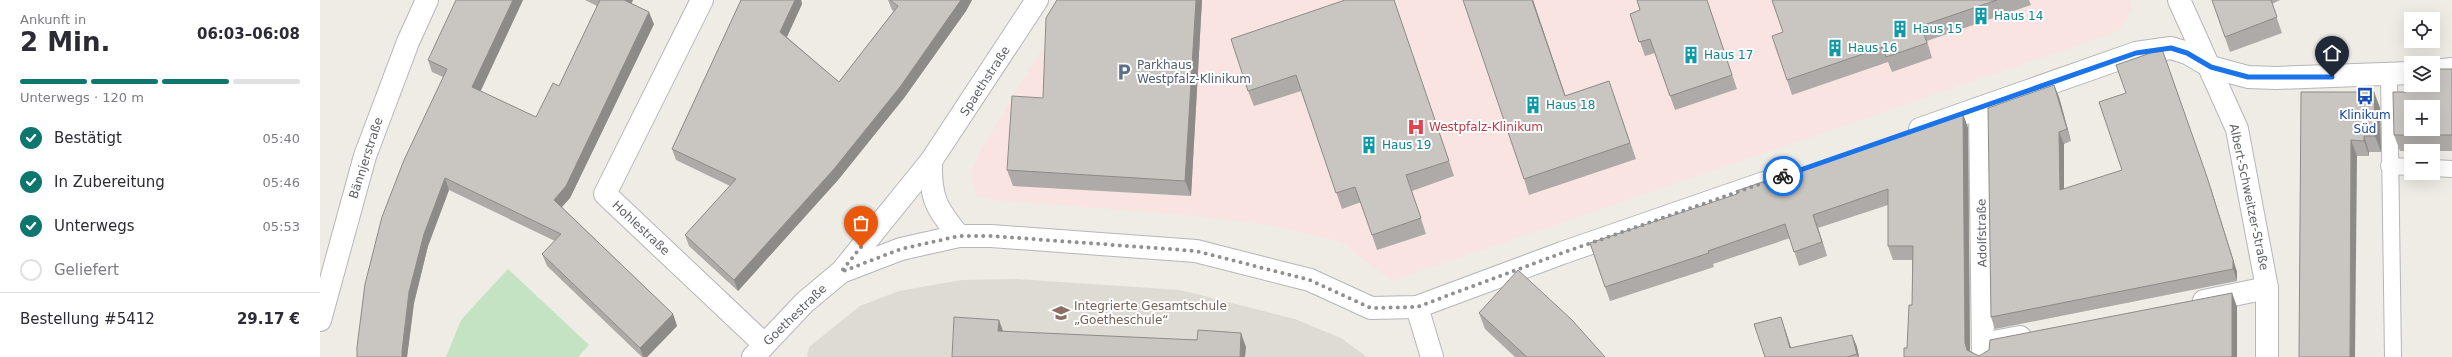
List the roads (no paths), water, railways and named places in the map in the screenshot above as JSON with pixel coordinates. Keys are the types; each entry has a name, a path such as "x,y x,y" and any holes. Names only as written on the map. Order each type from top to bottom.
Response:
{"street":[{"name":"Bännjerstraße","path":"320,320 365,156 408,42 427,0"},
{"name":"Hohlestraße","path":"702,0 605,194 758,351"},
{"name":"Spaethstraße","path":"841,272 931,161 1037,0"},
{"name":"Albert-Schweitzer-Straße","path":"2180,0 2211,67 2237,129 2267,288 2267,357"},
{"path":"1898,136 2136,53 2171,48 2187,53 2211,67 2248,77 2262,78 2404,74"},
{"path":"2440,70 2452,69"},
{"name":"Adolfstraße","path":"1980,108 1983,351"},
{"path":"931,161 930,187 940,214 959,236"},
{"name":"Goethestraße","path":"758,351 804,302 841,272 901,249 959,236 991,236 1196,251 1310,280 1371,308 1417,307 1562,253 1786,175"},
{"path":"2183,305 2267,288"},
{"path":"1417,307 1432,357"},
{"path":"1983,351 2037,334"}],"lane":[{"path":"2388,75 2393,357"},
{"path":"2389,166 2404,167"},
{"path":"2440,168 2452,169"}],"place":[{"name":"Haus 14","path":"1981,16"},
{"name":"Haus 15","path":"1900,29"},
{"name":"Haus 16","path":"1835,48"},
{"name":"Haus 17","path":"1691,55"},
{"name":"Parkhaus Westpfalz-Klinikum","path":"1124,72"},
{"name":"Klinikum Süd","path":"2365,96"},
{"name":"Haus 18","path":"1533,105"},
{"name":"Westpfalz-Klinikum","path":"1416,127"},
{"name":"Haus 19","path":"1369,145"},
{"name":"Integrierte Gesamtschule „Goetheschule“","path":"1061,313"}]}
